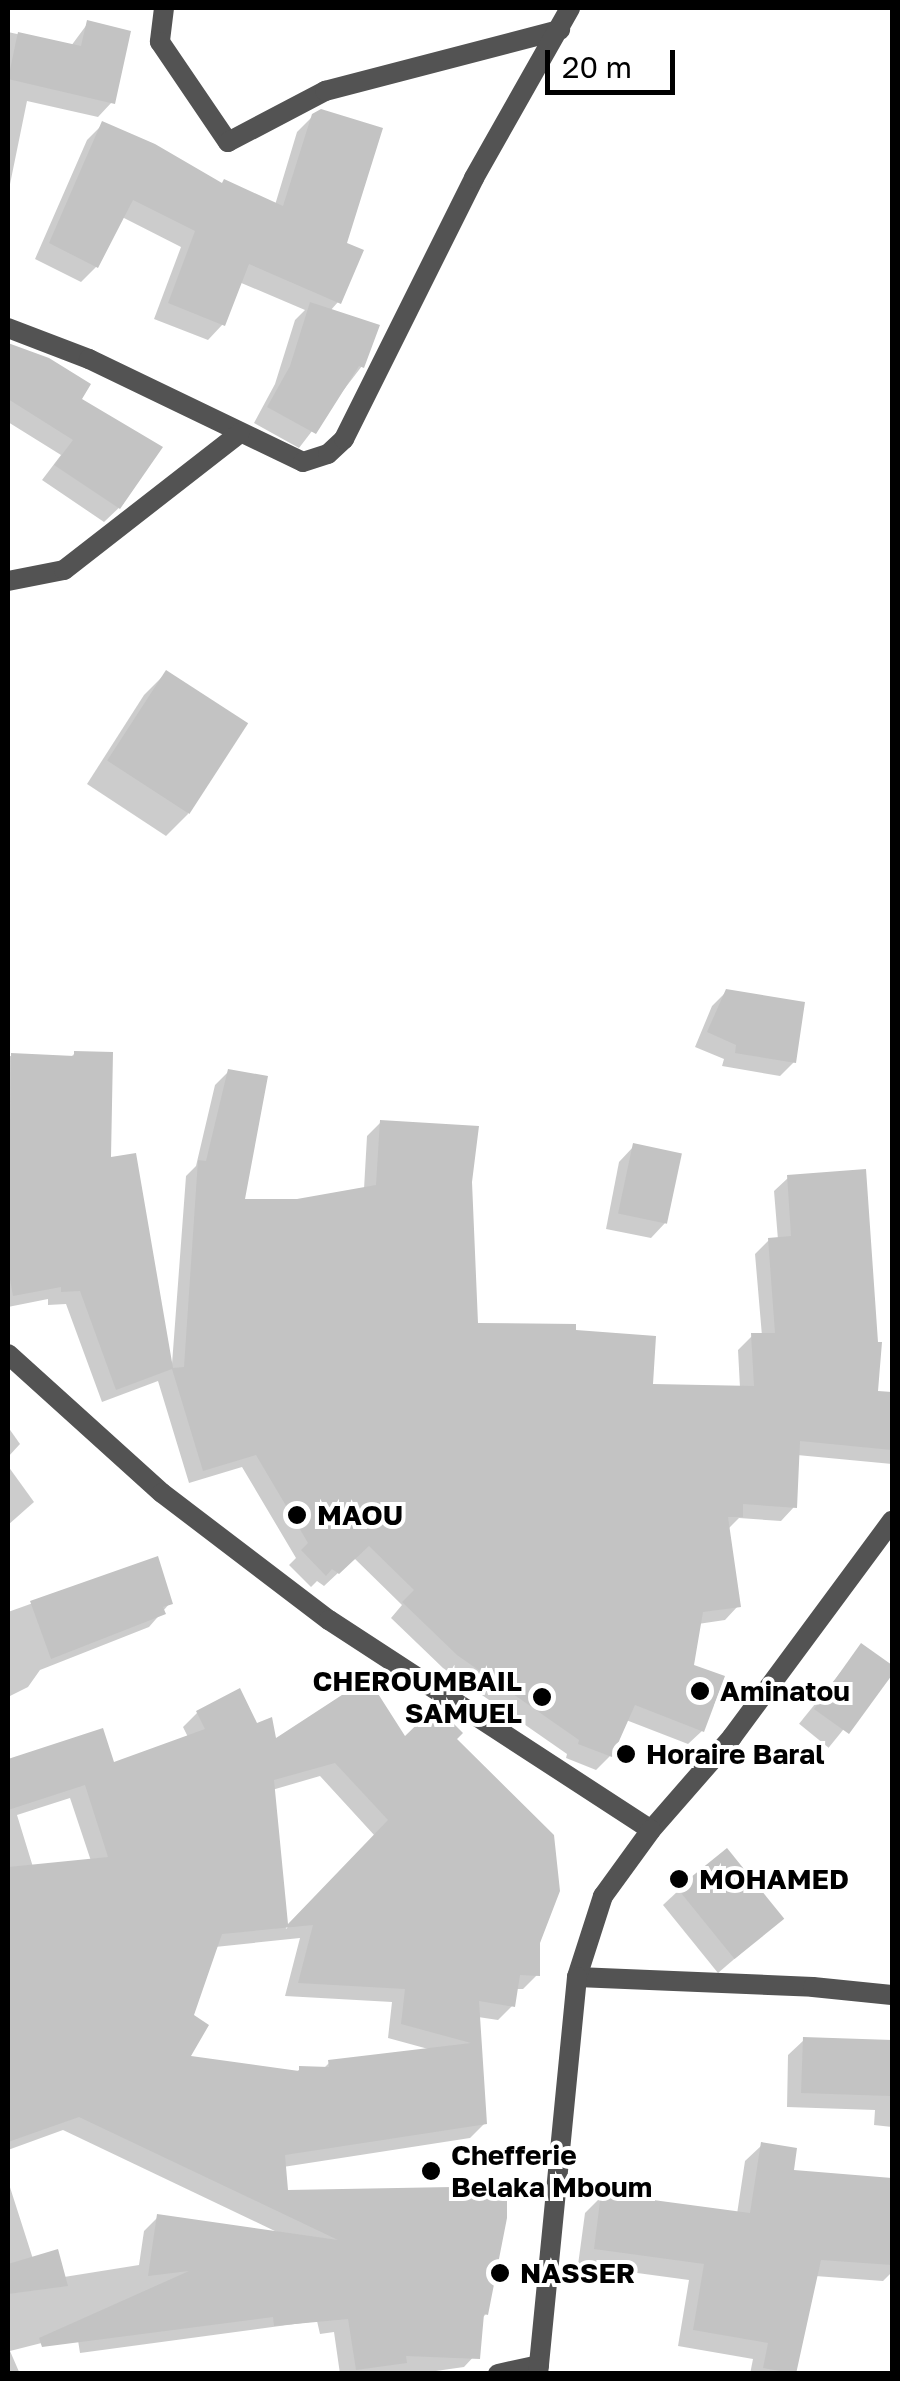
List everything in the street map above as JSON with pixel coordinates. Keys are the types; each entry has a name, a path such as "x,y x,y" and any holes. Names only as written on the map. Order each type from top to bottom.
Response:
{"street":[{"path":"164,8 160,42 228,142 326,91 560,30"},
{"path":"8,328 89,358 303,462 328,454 344,439 474,178 570,8"},
{"path":"8,582 64,570 239,434"},
{"path":"8,1354 162,1493 329,1620 651,1830"},
{"path":"498,2374 539,2369 577,1977 603,1896 651,1830 732,1737 892,1521"},
{"path":"577,1977 814,1987 892,1995"}],"building":[{"path":"87,20 131,31 115,104 8,79 18,32 81,46"},
{"path":"321,109 383,128 347,243 364,250 341,304 249,264 225,326 168,303 195,231 133,200 98,268 49,243 102,121 155,144 222,183 224,179 283,206 312,114"},
{"path":"310,302 380,325 364,368 359,366 316,434 267,407 290,366"},
{"path":"8,343 49,358 91,384 82,399 163,447 120,509 54,465 73,440 8,399"},
{"path":"166,670 248,723 189,814 107,761"},
{"path":"726,989 805,1002 796,1063 735,1053 736,1045 707,1032"},
{"path":"74,1051 113,1052 111,1157 136,1153 173,1368 184,1367 198,1160 206,1161 228,1069 268,1076 245,1199 297,1199 376,1185 380,1120 479,1126 472,1182 478,1323 576,1324 576,1330 656,1336 653,1384 754,1386 751,1333 775,1333 768,1238 791,1236 787,1175 866,1169 878,1342 882,1342 878,1391 892,1392 892,1450 800,1441 797,1508 743,1504 743,1517 728,1517 741,1607 703,1612 694,1665 725,1676 704,1732 635,1705 612,1757 578,1744 579,1740 457,1655 402,1602 414,1590 369,1546 339,1574 332,1569 326,1576 301,1550 308,1543 256,1455 203,1471 172,1369 116,1390 80,1291 61,1292 61,1287 13,1296 8,1268 11,1053 74,1056"},
{"path":"633,1143 682,1153 667,1224 618,1213"},
{"path":"158,1556 173,1604 163,1607 166,1614 51,1659 30,1601"},
{"path":"861,1643 892,1665 892,1675 849,1734 814,1709"},
{"path":"368,1678 405,1736 436,1706 463,1733 457,1739 554,1835 560,1891 540,1943 540,1976 520,1975 515,2007 479,2001 487,2124 285,2155 288,2190 507,2186 507,2218 488,2315 484,2314 480,2359 406,2356 407,2363 356,2370 348,2319 274,2326 273,2317 42,2347 39,2338 189,2271 148,2276 157,2214 338,2240 79,2117 8,2142 8,1867 108,1857 85,1785 8,1810 8,1759 103,1728 114,1762 205,1729 196,1711 240,1688 257,1723 272,1717 276,1738","holes":["335,1763 388,1820 288,1924 274,1780","313,1925 298,1983 405,1989 401,2024 471,2043 328,2060 329,2067 299,2066 299,2071 191,2056 209,2025 194,2015 222,1934"]},
{"path":"727,1848 784,1919 735,1959 677,1888"},
{"path":"803,2037 892,2040 890,2096 801,2093"},
{"path":"761,2142 797,2148 794,2170 892,2178 892,2265 821,2260 796,2374 763,2368 768,2343 693,2330 704,2264 594,2249 601,2193 750,2213"},
{"path":"58,2249 68,2286 8,2294 8,2264"}],"place":[{"name":"MAOU","path":"297,1515"},
{"name":"Aminatou","path":"700,1691"},
{"name":"CHEROUMBAIL SAMUEL","path":"542,1697"},
{"name":"Horaire Baral","path":"626,1754"},
{"name":"MOHAMED","path":"679,1879"},
{"name":"Chefferie Belaka Mboum","path":"431,2171"},
{"name":"NASSER","path":"500,2273"}]}
